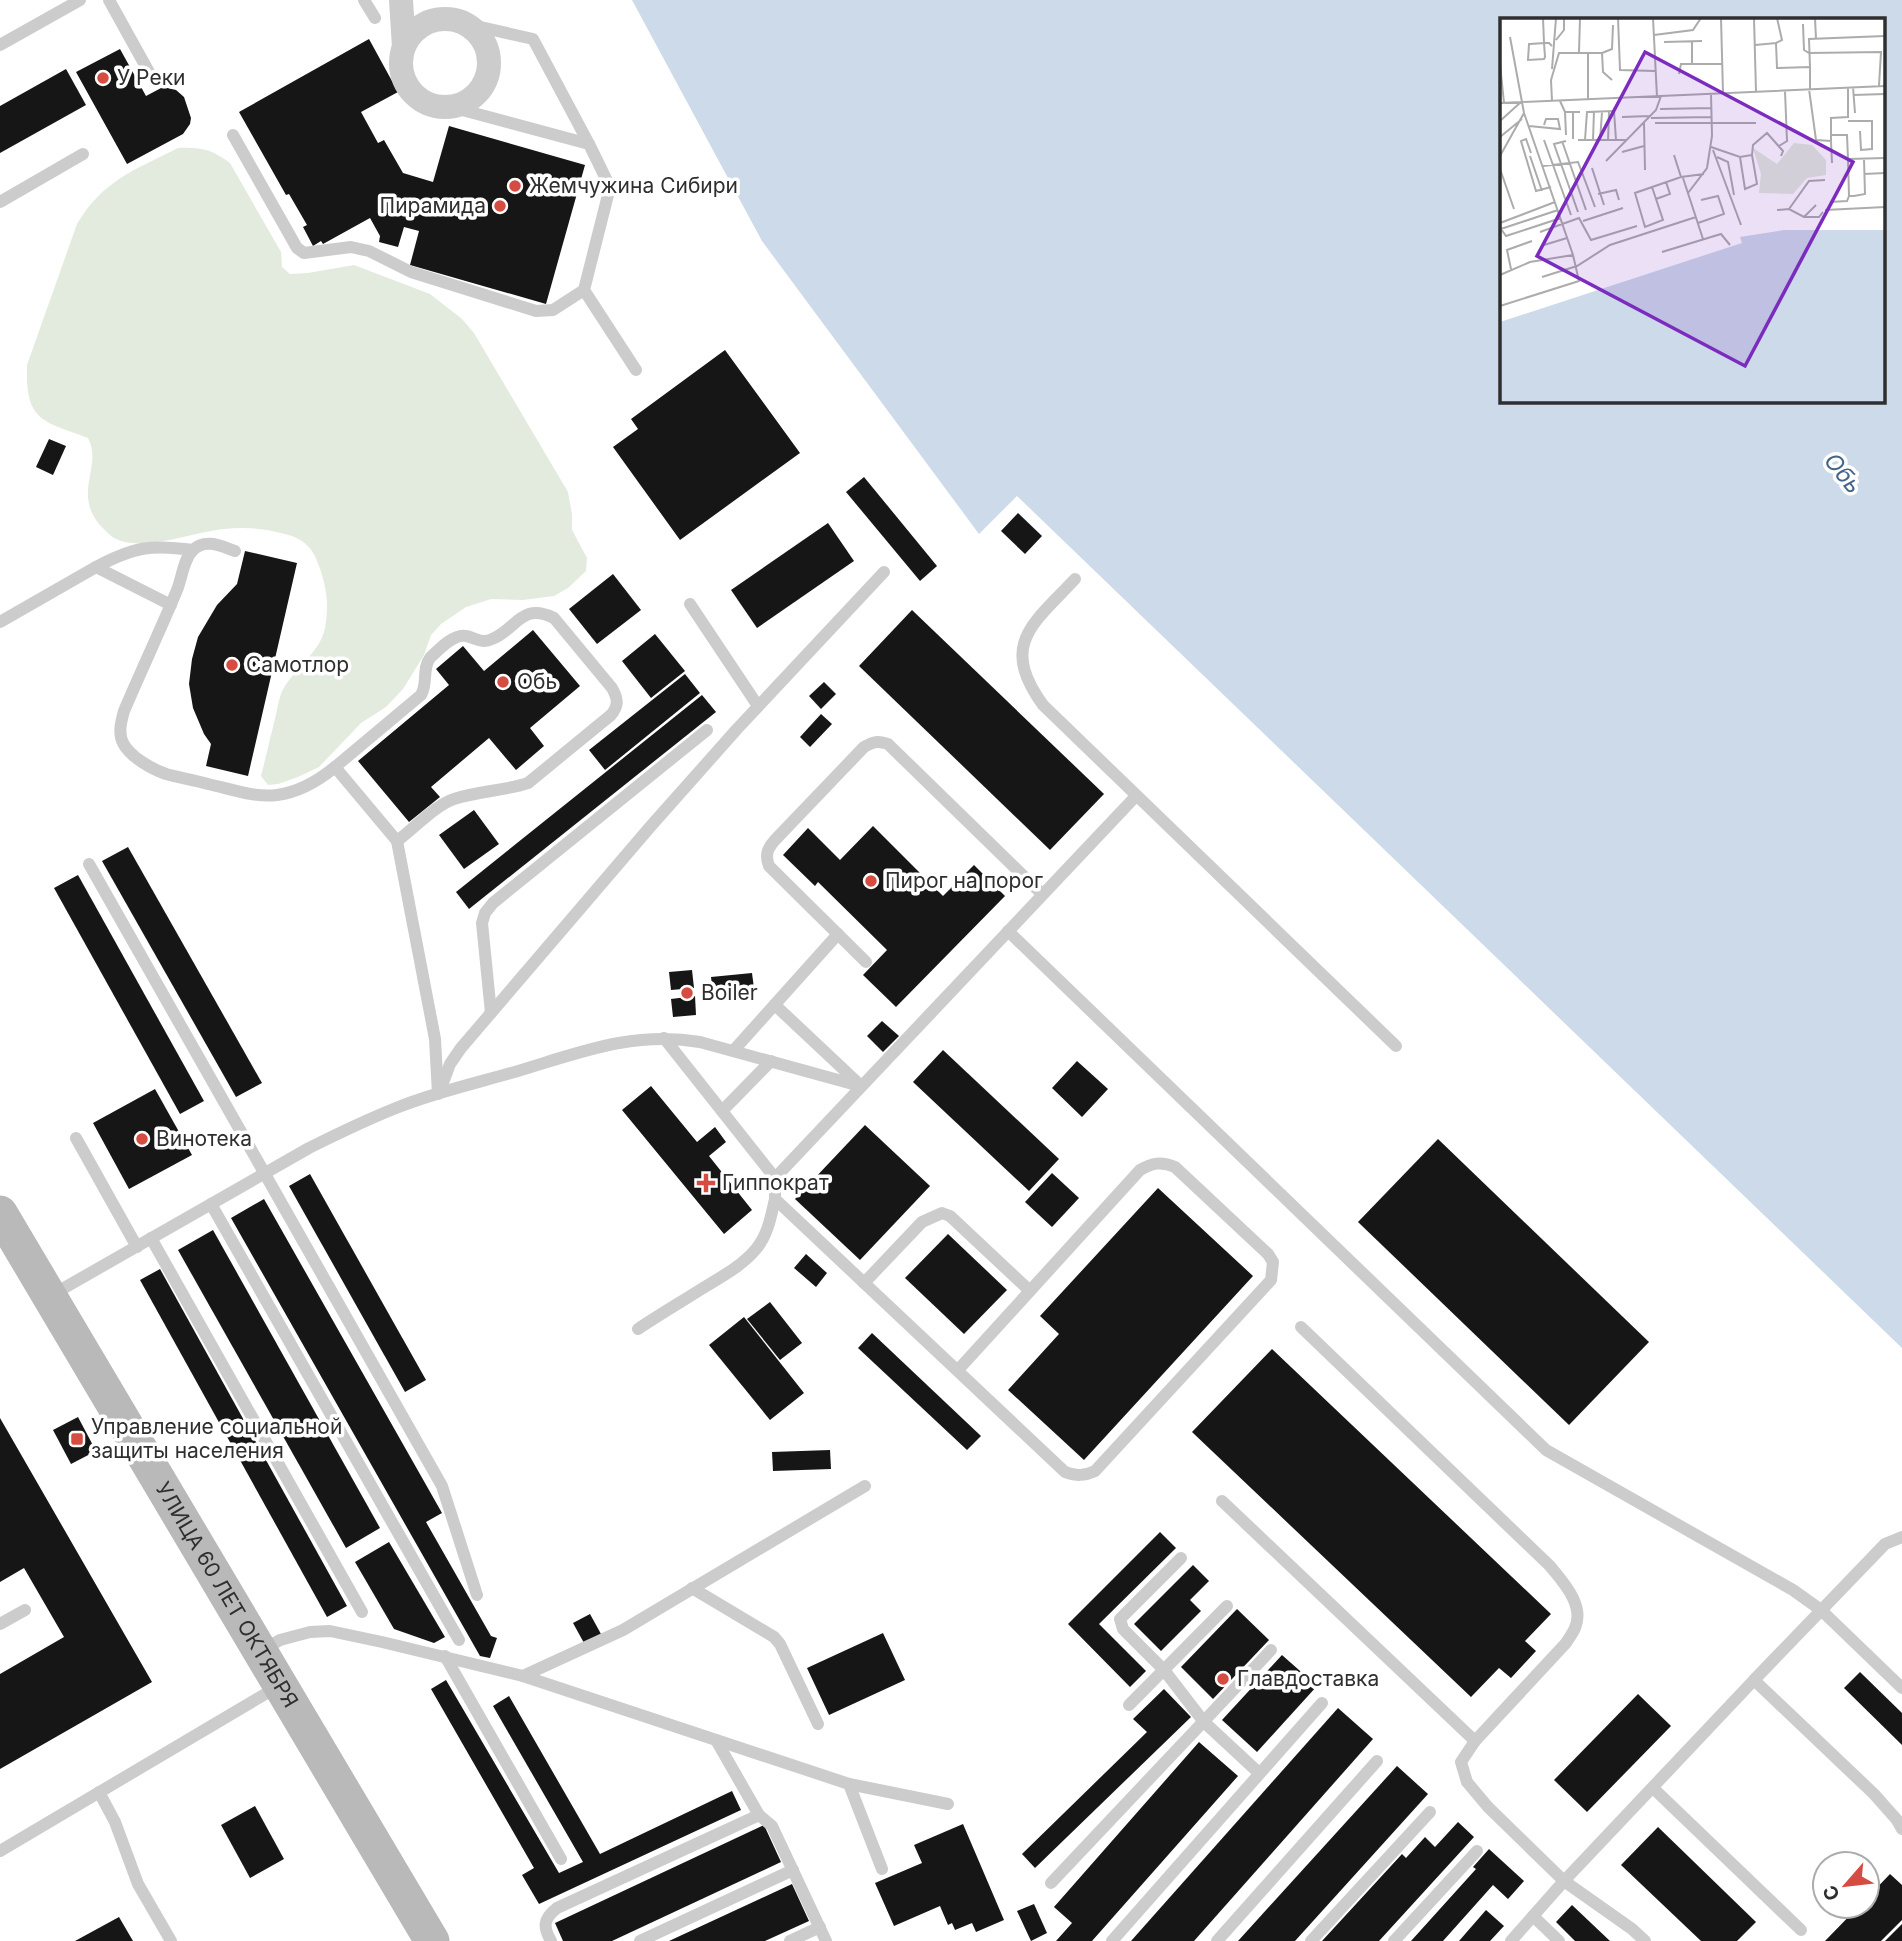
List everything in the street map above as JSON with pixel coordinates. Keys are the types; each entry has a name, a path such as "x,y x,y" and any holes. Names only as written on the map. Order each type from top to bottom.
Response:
{"main road":[{"name":"УЛИЦА 60 ЛЕТ ОКТЯБРЯ","path":"1,1217 432,1941"}],"street":[{"path":"401,0 404,47"},
{"path":"455,15 478,33 485,44 489,58 488,71 484,84 464,103 438,107 425,103 406,85 401,60 404,47 418,27 455,15"}],"lane":[{"path":"0,46 80,0"},
{"path":"109,0 150,74"},
{"path":"365,0 375,18"},
{"path":"233,135 297,248 304,253 351,247 369,251 411,272 536,311 553,310 584,290 610,187 533,39 455,15"},
{"path":"451,107 589,144"},
{"path":"0,202 83,154"},
{"path":"584,290 636,370"},
{"path":"234,551 215,544 203,544 187,559 124,711 120,728 121,739 127,750 165,774 258,795 296,791 321,778 421,695 429,659 452,639 460,635 489,641 524,615 546,614 554,618 612,688 617,698 617,708 611,715 528,783 453,799 397,841"},
{"path":"0,622 120,554 163,546 194,550"},
{"path":"96,567 170,605"},
{"path":"438,1094 450,1064 461,1048 706,764 884,572"},
{"path":"1074,579 1030,627 1024,639 1024,672 1031,689 1043,705 1136,796 1396,1046"},
{"path":"690,604 758,706"},
{"path":"491,1013 482,923 492,903 707,730"},
{"path":"866,962 769,866 766,857 775,840 864,747 873,742 888,744 1042,894"},
{"path":"689,745 706,764"},
{"path":"335,767 397,841 435,1039 438,1094"},
{"path":"775,1178 1136,796"},
{"path":"89,864 442,1486 477,1595"},
{"path":"1007,931 1546,1450 1772,1578 1821,1610 1902,1688"},
{"path":"734,1050 838,934"},
{"path":"775,1005 860,1086"},
{"path":"638,1329 745,1260 763,1238 775,1199 775,1178 664,1038"},
{"path":"49,1296 309,1148 350,1128 398,1107 438,1094 606,1045 664,1038 700,1042 860,1086"},
{"path":"722,1111 771,1061"},
{"path":"76,1138 136,1247"},
{"path":"775,1199 1065,1472 1076,1476 1095,1471 1270,1280 1273,1262 1268,1254 1175,1167 1165,1163 1152,1163 1140,1170 958,1370"},
{"path":"211,1204 459,1640"},
{"path":"864,1283 922,1222 942,1213 950,1216 1030,1291"},
{"path":"151,1238 362,1612"},
{"path":"1301,1327 1550,1566 1569,1588 1577,1609 1577,1626 1566,1643 1475,1741 1461,1762 1467,1782 1488,1807 1564,1881 1632,1929 1644,1941"},
{"path":"523,1675 623,1630 865,1486"},
{"path":"1222,1501 1475,1741"},
{"path":"1511,1941 1564,1881 1821,1610 1885,1544 1902,1537"},
{"path":"1181,1558 1120,1619 1123,1629 1164,1670 1205,1722 1259,1773"},
{"path":"692,1588 774,1637 780,1644 818,1724"},
{"path":"1129,1705 1227,1606"},
{"path":"0,1624 25,1610"},
{"path":"261,1651 293,1635 330,1632 445,1657 523,1675 849,1784 948,1804"},
{"path":"1051,1883 1271,1650"},
{"path":"445,1657 561,1859"},
{"path":"1754,1680 1874,1794 1897,1819 1902,1829"},
{"path":"0,1851 281,1685"},
{"path":"1112,1941 1322,1703"},
{"path":"716,1740 759,1815 772,1826 826,1941"},
{"path":"1217,1941 1377,1761"},
{"path":"849,1784 882,1870"},
{"path":"1653,1788 1801,1930"},
{"path":"99,1792 115,1822 138,1884 171,1941"},
{"path":"1311,1941 1430,1812"},
{"path":"551,1941 545,1929 545,1920 556,1908 759,1815"},
{"path":"1394,1941 1477,1851"},
{"path":"640,1941 793,1870"},
{"path":"1533,1916 1559,1941"},
{"path":"789,1941 820,1927"}],"shaded area":[{"path":"178,148 206,150 230,163 281,252 282,267 290,274 354,265 430,294 462,319 474,333 568,492 572,530 587,558 586,571 568,588 554,596 523,600 491,599 466,607 441,624 431,635 424,655 403,689 386,707 361,723 319,767 278,784 268,785 261,776 280,697 291,677 312,654 325,628 325,589 313,553 295,537 253,528 224,529 153,543 126,542 114,538 99,524 88,501 92,448 88,438 40,417 29,398 27,365 77,224 109,186"}],"water":[{"name":"Обь","path":"632,0 1902,0 1902,1348 1017,496 979,534 762,241"}],"building":[{"path":"369,39 398,92 361,112 378,143 384,140 403,173 433,182 449,126 585,165 546,304 410,265 419,231 404,227 398,247 379,242 380,236 370,218 323,244 321,241 313,246 303,227 307,225 289,194 286,195 239,112"},
{"path":"120,49 146,96 163,87 176,90 184,97 191,118 183,134 127,164 76,72"},
{"path":"66,69 86,105 0,153 0,106"},
{"path":"725,350 800,453 680,540 613,447 638,429 631,419"},
{"path":"49,439 66,446 53,475 36,467"},
{"path":"864,477 937,566 920,581 846,492"},
{"path":"1018,513 1042,536 1025,554 1001,531"},
{"path":"828,523 854,561 757,628 731,590"},
{"name":"Самотлор","path":"245,551 297,563 248,776 206,766 211,744 193,708 189,684 198,637 217,605 237,584"},
{"path":"613,574 641,610 597,644 569,609"},
{"path":"912,610 1104,794 1050,850 859,666"},
{"path":"533,630 580,686 530,728 544,746 516,770 489,738 431,787 440,797 409,822 358,761 449,685 436,669 463,646 484,671"},
{"path":"655,634 685,671 651,698 622,661"},
{"path":"685,674 700,693 605,770 589,750"},
{"path":"824,682 836,694 821,709 809,696"},
{"path":"702,695 716,712 469,909 456,892"},
{"path":"821,714 832,724 810,747 800,737"},
{"path":"474,810 499,844 464,869 439,835"},
{"path":"873,826 943,896 974,865 1005,896 896,1007 863,975 887,950 818,882 815,886 783,855 808,828 840,860"},
{"path":"128,847 262,1083 236,1097 102,861"},
{"path":"78,875 204,1101 180,1114 54,888"},
{"path":"692,970 694,988 671,990 669,972"},
{"path":"752,973 755,996 714,1000 711,977"},
{"path":"695,996 696,1015 673,1017 671,999"},
{"path":"882,1021 899,1036 883,1052 867,1036"},
{"path":"943,1050 1059,1159 1029,1191 913,1082"},
{"path":"1077,1061 1108,1089 1082,1117 1052,1088"},
{"name":"Гиппократ","path":"651,1086 697,1142 715,1127 726,1142 709,1156 752,1210 724,1234 622,1110"},
{"name":"Винотека","path":"155,1089 192,1155 129,1189 93,1123"},
{"path":"865,1125 930,1186 860,1260 795,1199"},
{"path":"1438,1139 1649,1342 1569,1425 1358,1222"},
{"path":"1052,1173 1079,1198 1052,1227 1025,1202"},
{"path":"310,1174 426,1380 405,1392 289,1186"},
{"path":"1158,1188 1253,1276 1084,1460 1008,1390 1059,1334 1040,1316"},
{"path":"264,1199 442,1513 426,1522 491,1636 497,1638 490,1658 480,1656 231,1218"},
{"path":"213,1230 380,1528 346,1548 178,1250"},
{"path":"948,1234 1007,1290 964,1334 905,1278"},
{"path":"806,1254 827,1273 816,1287 794,1268"},
{"path":"160,1269 347,1606 327,1617 140,1280"},
{"path":"770,1302 802,1343 780,1360 747,1319"},
{"path":"744,1317 804,1393 770,1420 709,1345"},
{"path":"872,1333 981,1436 967,1450 858,1348"},
{"path":"1272,1349 1551,1614 1525,1641 1536,1651 1511,1678 1499,1668 1471,1697 1192,1432"},
{"path":"78,1417 96,1451 71,1464 53,1430"},
{"path":"0,1418 152,1682 0,1769 0,1674 64,1637 24,1568 0,1582"},
{"path":"830,1450 831,1469 773,1471 772,1452"},
{"path":"1160,1532 1176,1548 1099,1624 1146,1671 1130,1687 1068,1624"},
{"path":"389,1542 445,1637 434,1643 394,1629 355,1562"},
{"path":"1193,1565 1209,1581 1190,1600 1201,1611 1161,1651 1134,1624"},
{"path":"1237,1609 1269,1640 1213,1699 1181,1667"},
{"path":"590,1614 601,1634 584,1643 573,1623"},
{"path":"883,1633 905,1680 829,1715 807,1668"},
{"path":"1282,1655 1317,1686 1257,1752 1222,1720"},
{"path":"1860,1672 1902,1713 1902,1745 1844,1688"},
{"path":"446,1680 559,1873 583,1862 493,1706 509,1696 600,1854 732,1791 741,1810 539,1904 522,1875 534,1868 431,1689"},
{"path":"1164,1689 1191,1717 1035,1868 1022,1854 1147,1732 1133,1719"},
{"path":"1638,1694 1671,1726 1587,1812 1554,1780"},
{"path":"1338,1708 1373,1739 1194,1941 1131,1941"},
{"path":"1199,1742 1238,1776 1092,1941 1056,1941 1072,1923 1054,1907"},
{"path":"1397,1766 1428,1794 1295,1941 1238,1941"},
{"path":"255,1806 284,1859 250,1878 221,1825"},
{"path":"1458,1822 1474,1837 1379,1941 1322,1941 1402,1854 1406,1858 1425,1837 1435,1847"},
{"path":"963,1824 1004,1920 976,1932 972,1923 955,1930 952,1923 948,1925 940,1906 894,1926 875,1883 922,1863 914,1845"},
{"path":"764,1825 781,1862 612,1941 563,1941 555,1923"},
{"path":"1658,1827 1756,1922 1737,1941 1701,1941 1621,1865"},
{"path":"1489,1849 1524,1881 1508,1899 1493,1885 1443,1941 1411,1941 1476,1869 1473,1867"},
{"path":"1890,1874 1902,1885 1902,1920 1881,1941 1825,1941 1845,1920 1881,1920 1881,1883"},
{"path":"792,1884 809,1921 765,1941 669,1941"},
{"path":"1034,1904 1047,1933 1031,1941 1017,1911"},
{"path":"1572,1905 1610,1941 1575,1941 1556,1922"},
{"path":"1486,1910 1504,1926 1490,1941 1459,1941"},
{"path":"119,1917 133,1941 75,1941"},
{"path":"1902,1924 1902,1941 1885,1941"}],"place":[{"name":"У Реки","path":"103,78"},
{"name":"Жемчужина Сибири","path":"515,186"},
{"name":"Пирамида","path":"500,206"},
{"name":"Самотлор","path":"232,665"},
{"name":"Обь","path":"503,682"},
{"name":"Пирог на порог","path":"871,881"},
{"name":"Boiler","path":"687,993"},
{"name":"Винотека","path":"142,1139"},
{"name":"Гиппократ","path":"706,1183"},
{"name":"Управление социальной защиты населения","path":"77,1439"},
{"name":"Главдоставка","path":"1223,1679"}]}
